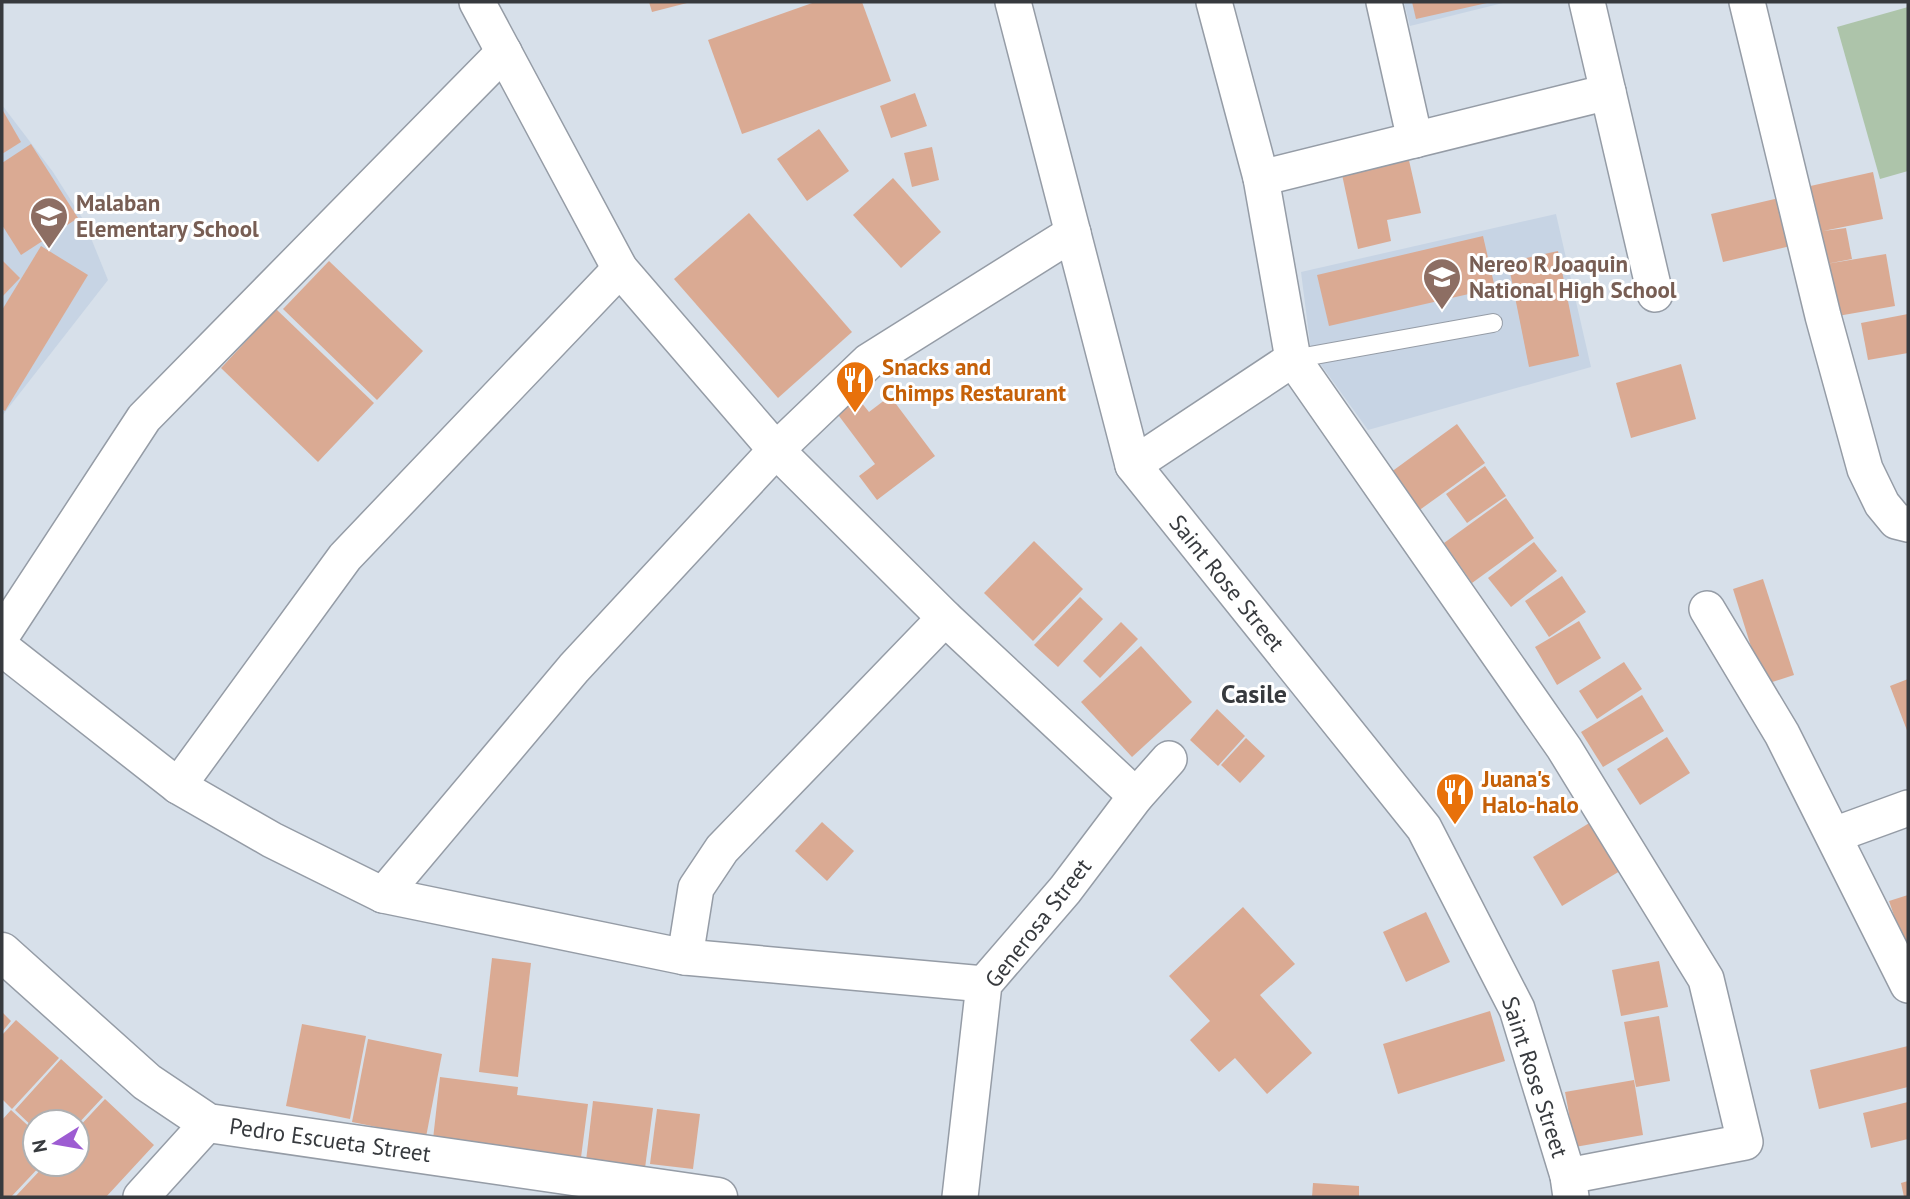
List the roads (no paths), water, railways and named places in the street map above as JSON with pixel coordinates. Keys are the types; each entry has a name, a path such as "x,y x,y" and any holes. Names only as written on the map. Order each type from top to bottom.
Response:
{"street":[{"path":"477,2 620,269 776,450 945,618 1136,796"},
{"name":"Saint Rose Street","path":"1013,2 1133,465 1424,828 1517,1009 1569,1187"},
{"path":"1214,2 1261,178 1293,359 1564,748 1706,979 1745,1142 1569,1187"},
{"path":"1384,2 1415,140"},
{"path":"1587,2 1655,294"},
{"path":"1747,2 1823,316 1865,468 1882,504 1896,521 1908,524"},
{"path":"2,635 144,418 504,52"},
{"path":"1261,178 1608,92"},
{"path":"383,895 573,668 776,450 869,361 1073,233"},
{"path":"178,786 345,557 620,269"},
{"path":"1133,465 1293,359"},
{"path":"1707,610 1782,734 1908,985"},
{"path":"685,957 696,888 722,849 945,618"},
{"path":"2,648 178,786 272,840 383,895 685,957 984,985"},
{"name":"Generosa Street","path":"960,1197 984,985 1065,890 1136,796 1169,759"},
{"path":"1834,835 1908,808"},
{"name":"Pedro Escueta Street","path":"2,952 147,1082 208,1123 718,1197"},
{"path":"141,1197 208,1123"}],"lane":[{"path":"1293,359 1493,323"}],"place":[{"name":"Malaban Elementary School","path":"49,250"},
{"name":"Nereo R Joaquin National High School","path":"1442,311"},
{"name":"Snacks and Chimps Restaurant","path":"855,414"},
{"name":"Juana's Halo-halo","path":"1455,826"}],"district":[{"name":"Casile","path":"1254,694"}]}
